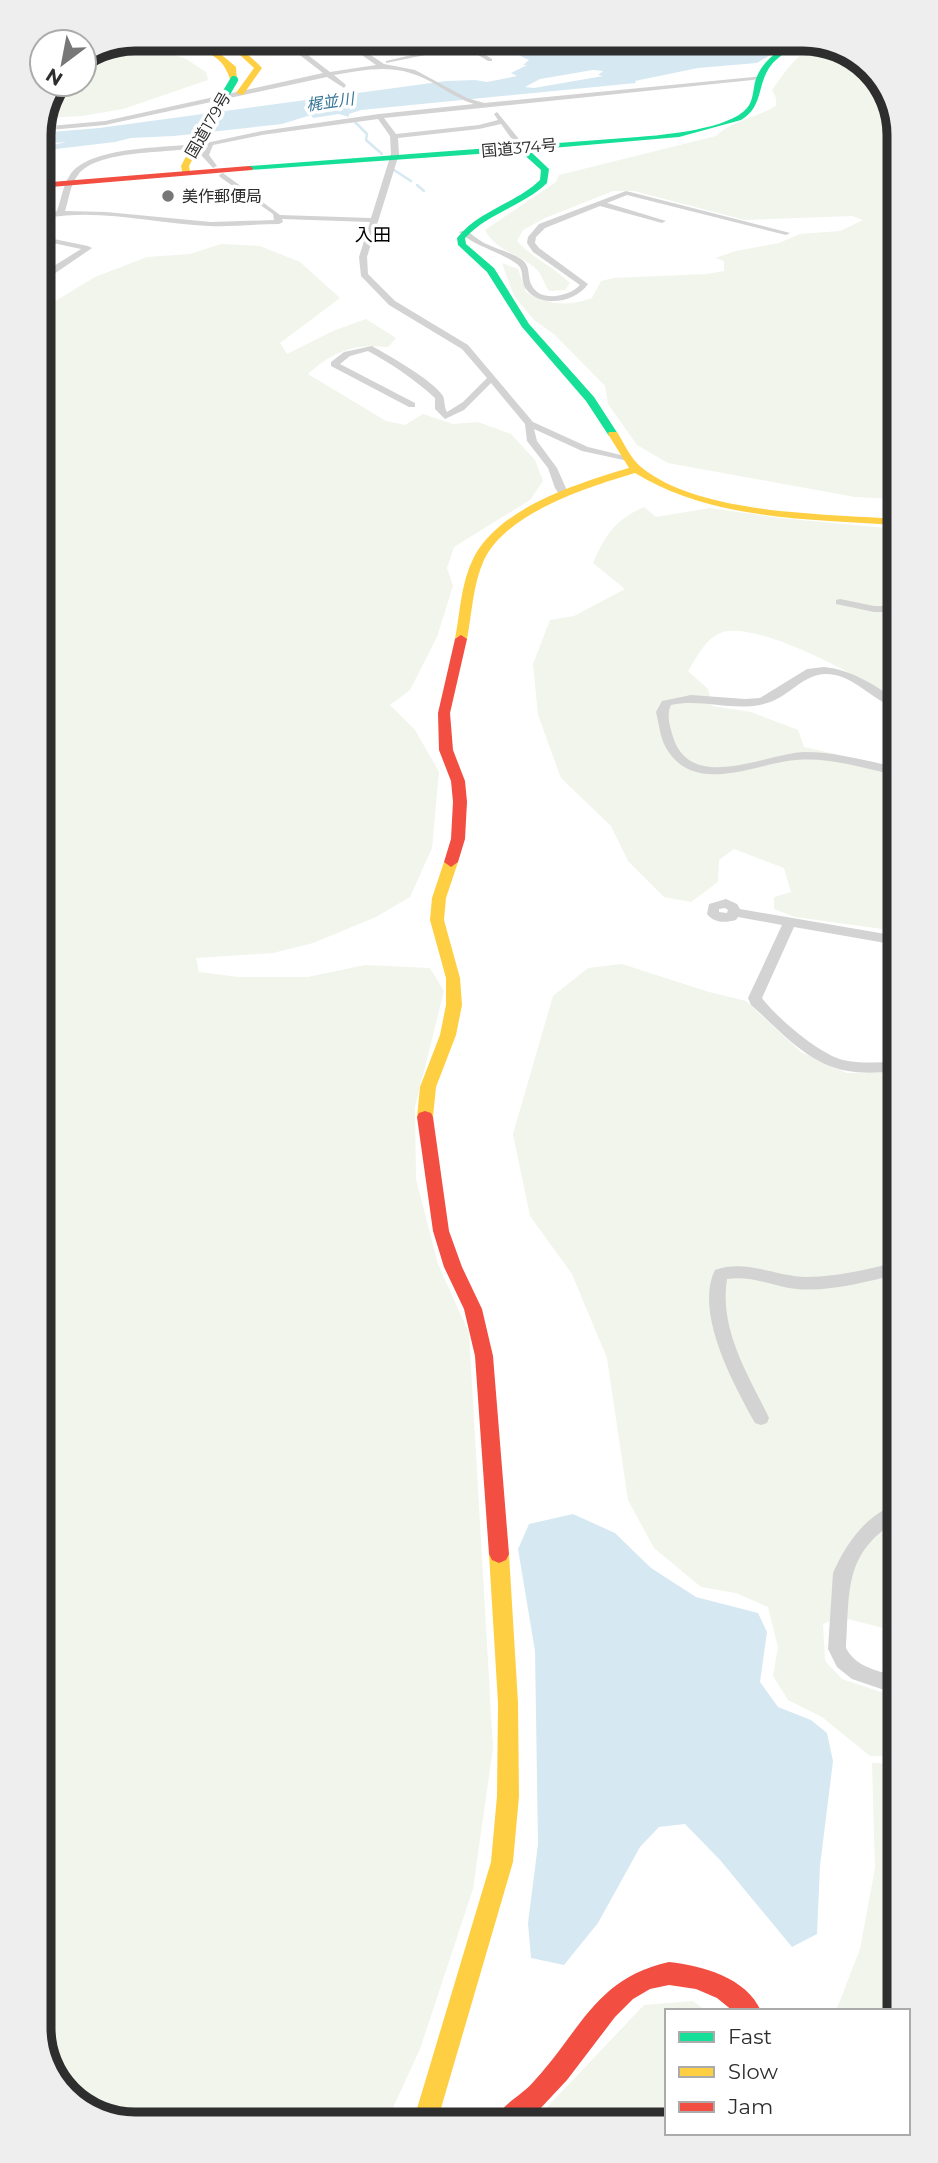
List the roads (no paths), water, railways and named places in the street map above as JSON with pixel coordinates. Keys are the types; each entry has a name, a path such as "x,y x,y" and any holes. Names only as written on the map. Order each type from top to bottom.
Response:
{"main road":[{"name":"国道179号","path":"51,185 186,173 185,166 237,86 232,67 210,51"},
{"path":"237,86 241,89 256,74 258,68 254,61 239,51"},
{"name":"国道374号","path":"186,173 523,149 716,126 740,118 755,106 768,65 788,51"},
{"path":"523,149 545,169 544,180 530,195 492,213 463,232 462,245 491,270 524,326 590,399 633,464 647,477 720,502 766,510 887,521"},
{"path":"428,2112 502,1862 508,1796 508,1703 484,1356 473,1309 440,1231 425,1117 428,1087 448,1035 454,1005 453,978 437,920 439,898 458,839 460,802 458,781 446,750 444,713 479,558 497,536 518,519 633,464"},
{"path":"518,2112 543,2090 618,1995 654,1974 682,1973 716,1983 738,1998 747,2009"}],"street":[{"path":"300,51 344,86"},
{"path":"361,51 381,64 413,71 484,105 502,121 523,149"},
{"path":"51,128 105,123 237,86 330,74 439,51"},
{"path":"475,51 490,60"},
{"path":"501,51 508,54"},
{"path":"60,213 78,170 104,157 379,116 762,77"},
{"path":"379,116 394,136 396,144 363,257 364,274 392,303 465,347 530,424 585,449 633,464"},
{"path":"394,136 485,126 502,121"},
{"path":"200,144 213,166"},
{"path":"223,174 279,217 374,220"},
{"path":"463,232 482,245 518,261 525,268 527,286 533,292 549,298 574,295 584,284 536,250 531,243 532,237 542,226 626,193 786,233"},
{"path":"598,203 662,221"},
{"path":"51,215 106,214 211,224 279,222 279,217"},
{"path":"51,240 88,248 51,272"},
{"path":"412,405 334,364 347,354 369,348 419,379 433,391 439,397 440,409 445,416 468,403 484,383 492,379"},
{"path":"530,424 528,429 535,447 551,464 560,491 564,495"},
{"path":"840,602 887,609"},
{"path":"887,700 845,675 826,668 813,670 775,696 759,702 682,698 666,703 662,712 673,751 688,764 706,769 727,773 765,761 821,756 887,769"},
{"path":"735,912 789,924 887,939"},
{"path":"789,924 755,998 756,1002 831,1062 887,1067"},
{"path":"761,1418 738,1376 719,1314 716,1289 720,1274 734,1270 802,1283 832,1282 887,1270"},
{"path":"887,1518 876,1524 858,1543 842,1573 837,1649 843,1661 858,1673 887,1682"}],"water":[{"name":"梶並川","path":"510,51 777,51 757,63 698,68 635,81 636,83 361,110 349,114 349,117 339,114 313,118 311,115 282,124 131,138 51,150 51,145 66,142 51,143 51,132 99,128 446,81 487,82 517,76 511,73 527,65 523,65 529,60","holes":["593,70 603,71 598,75 603,76 534,88 525,87 540,79"]},
{"path":"573,1514 615,1533 651,1568 696,1597 758,1613 767,1632 760,1682 778,1707 811,1720 827,1733 833,1761 820,1866 817,1934 792,1947 720,1860 685,1824 659,1827 640,1847 598,1923 564,1965 531,1958 528,1923 538,1844 535,1651 518,1549 529,1524"}],"waterway":[{"path":"355,122 367,134 366,140 382,154"},
{"path":"394,170 411,181"},
{"path":"417,185 424,191"}],"place":[{"name":"美作郵便局","path":"168,196"}],"district":[{"name":"入田","path":"373,235"}]}
